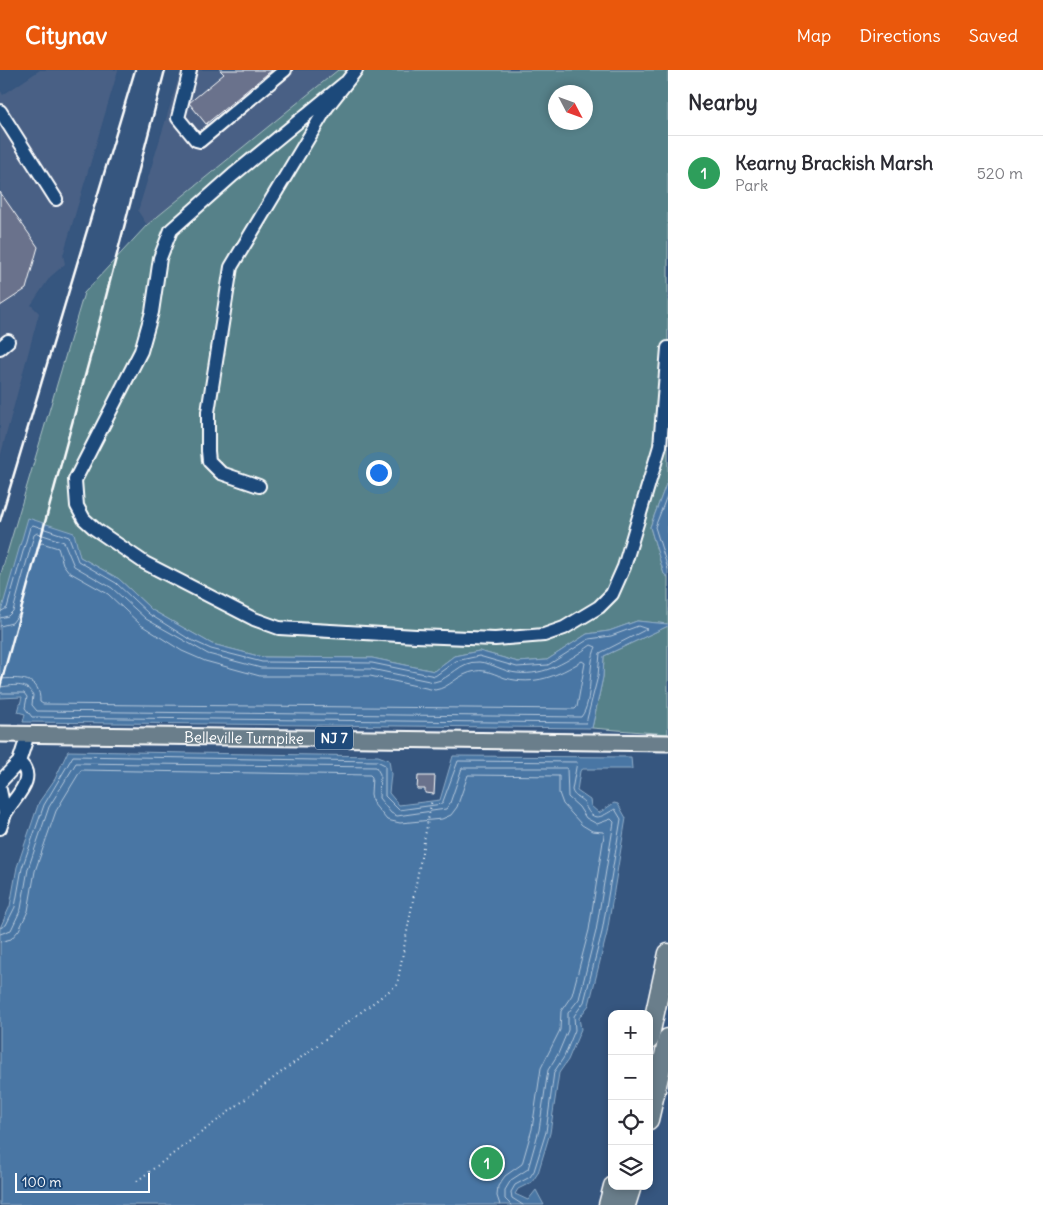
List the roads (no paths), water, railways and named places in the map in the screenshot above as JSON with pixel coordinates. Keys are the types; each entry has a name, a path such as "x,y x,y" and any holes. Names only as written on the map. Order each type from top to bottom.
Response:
{"highway":[{"path":"653,1022 668,953"},
{"path":"653,1103 668,1038"},
{"path":"608,1205 612,1190"},
{"path":"626,1205 631,1190"}],"main road":[{"name":"Belleville Turnpike","path":"0,734 668,742"}],"lane":[{"path":"190,70 178,118 196,140 200,141 285,70"},
{"path":"259,486 221,473 209,461 208,412 231,267 327,107 356,70"},
{"path":"345,84 240,168 171,230 160,258 152,312 140,351 75,480 77,506 84,519 94,529 145,563 254,619 279,628 494,639 544,635 564,628 599,607 612,594 624,567 660,446 668,348"},
{"path":"0,110 56,199"},
{"path":"0,782 19,762 28,734"},
{"path":"0,828 5,814 26,783 27,774 24,766 19,762"},
{"path":"0,790 5,814"}],"water":[{"path":"668,479 668,577 664,574 650,527"},
{"path":"28,518 74,533 80,557 119,579 152,610 212,644 262,657 372,658 434,671 454,656 479,651 518,662 547,660 587,634 609,631 637,621 668,624 668,626 604,656 603,677 592,728 23,722 25,714 18,712 22,697 0,698 0,615"},
{"path":"68,751 378,756 389,760 391,774 389,793 399,805 440,800 453,756 631,757 632,769 583,769 580,771 577,791 590,800 591,806 599,813 614,803 618,804 626,818 607,933 589,1005 579,1018 581,1029 568,1060 559,1073 550,1133 538,1173 532,1182 518,1189 515,1194 528,1200 536,1190 544,1205 0,1205 0,928 10,906 17,867 39,802 55,779"}],"railway":[{"path":"0,521 135,70"},
{"path":"0,687 91,354 165,70"}],"place":[{"name":"Kearny Brackish Marsh","path":"487,1163"}]}
